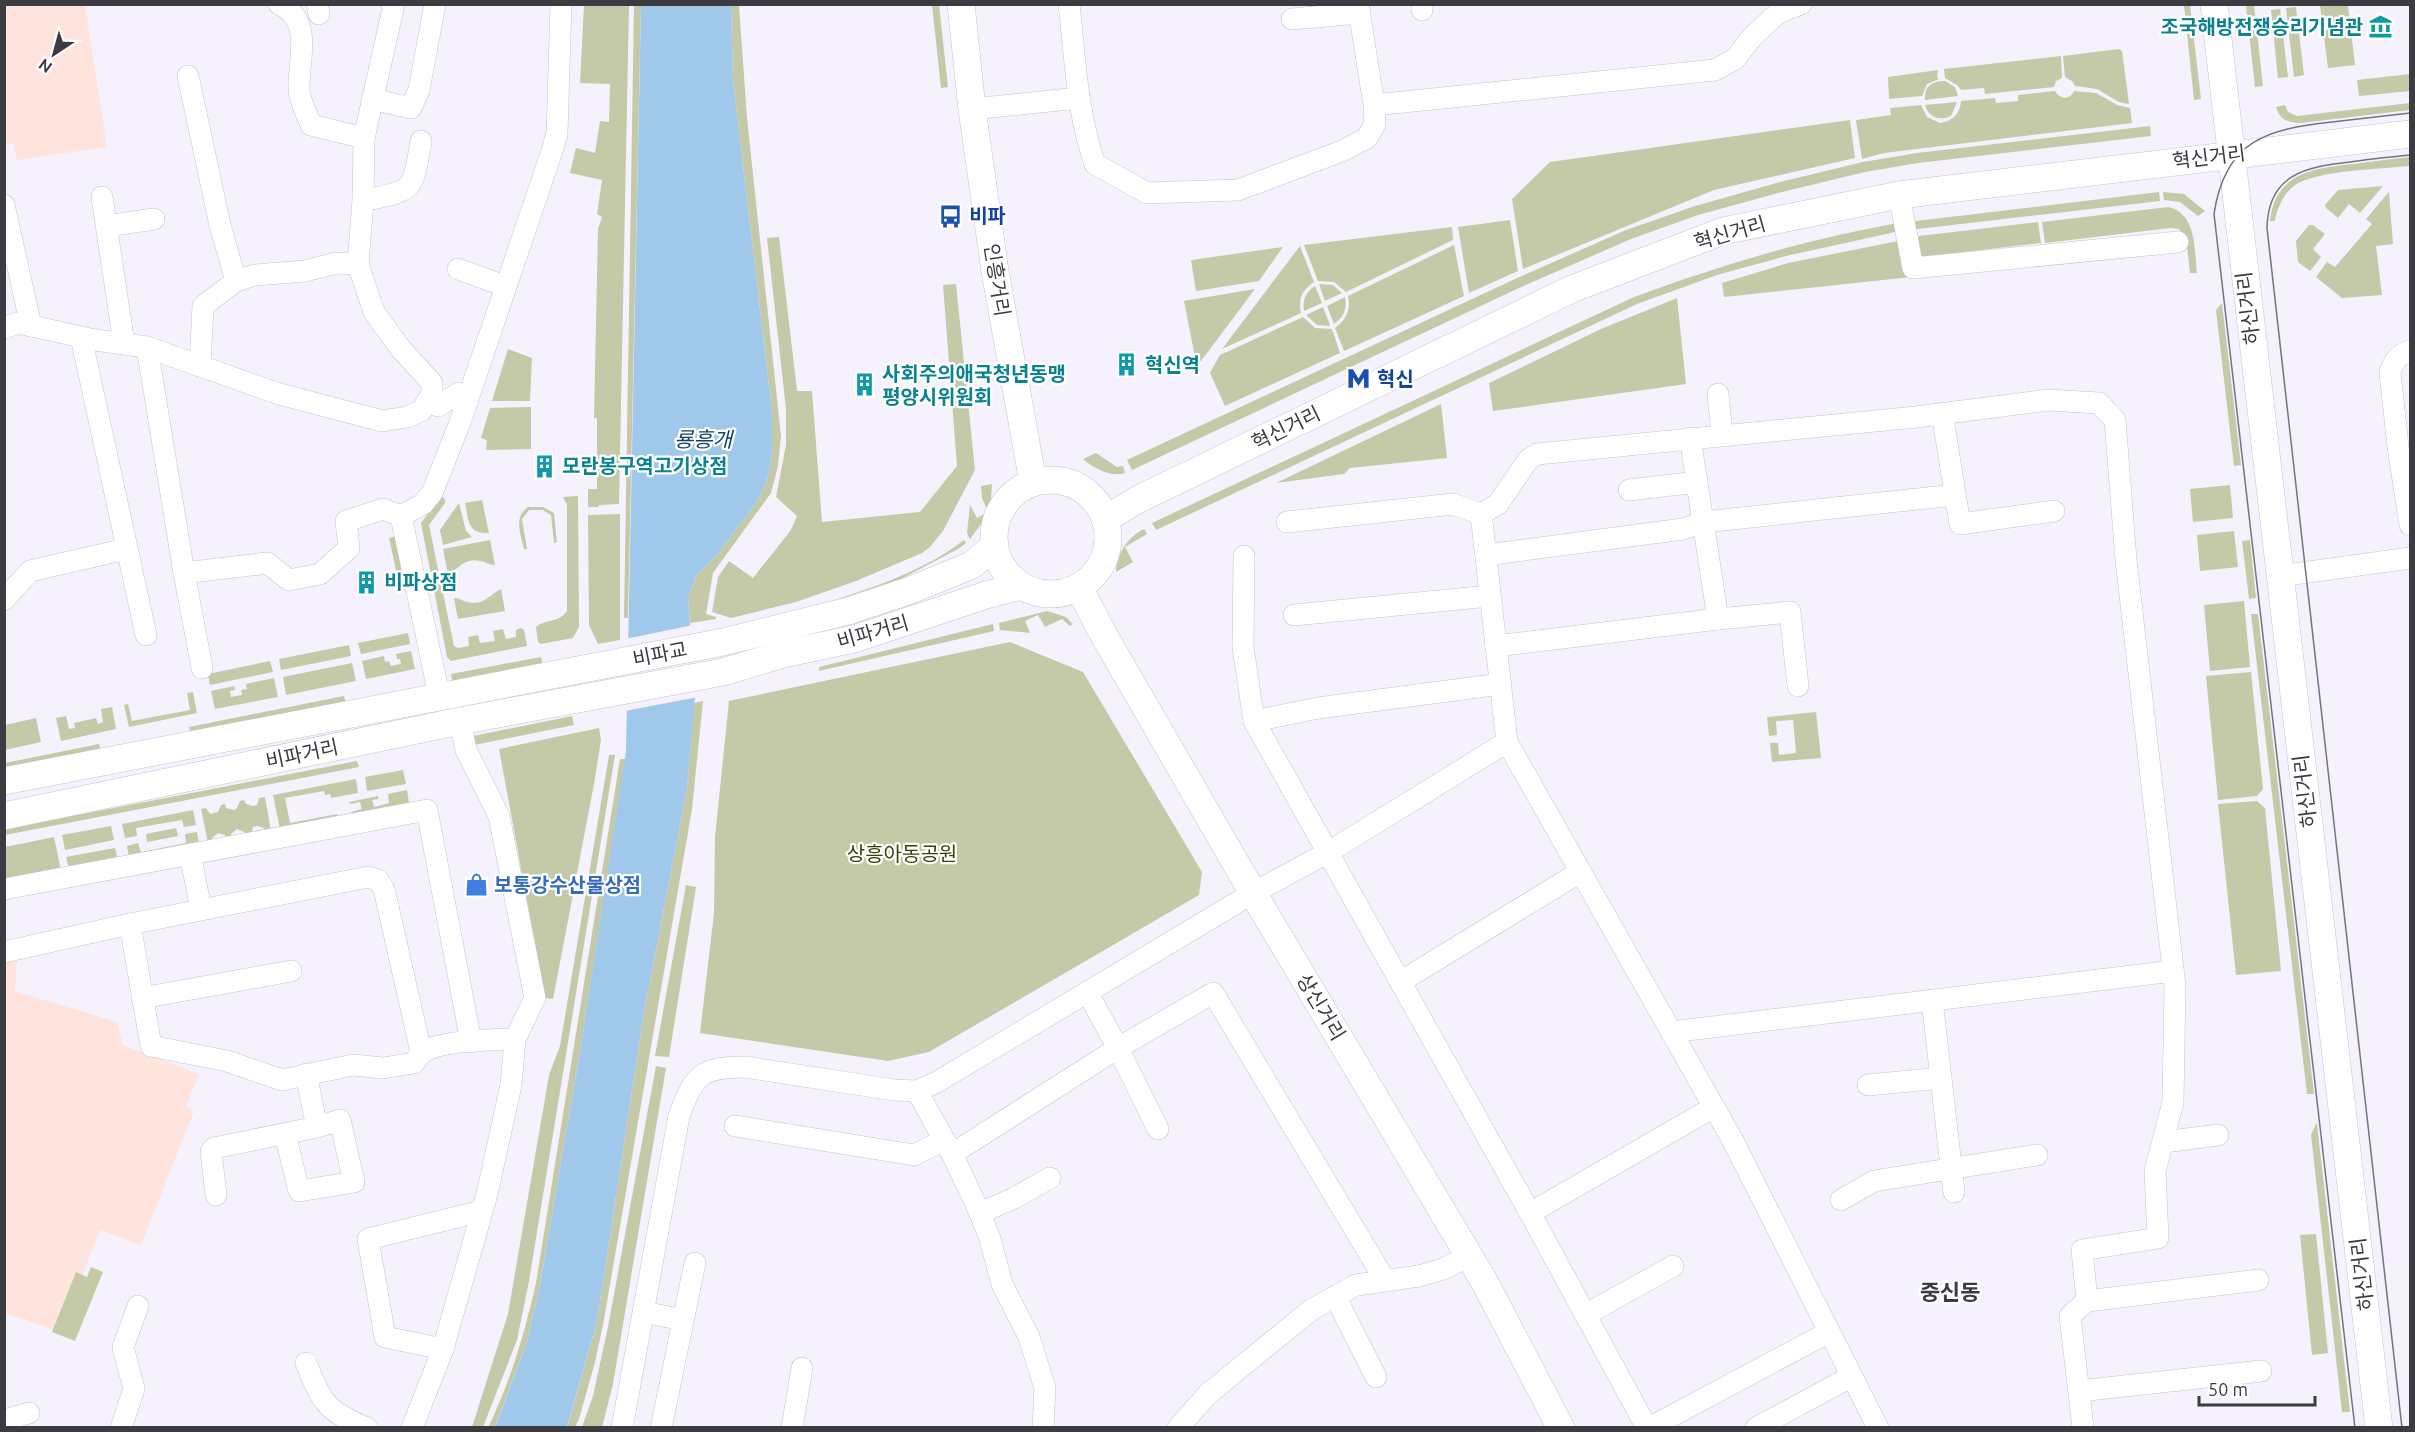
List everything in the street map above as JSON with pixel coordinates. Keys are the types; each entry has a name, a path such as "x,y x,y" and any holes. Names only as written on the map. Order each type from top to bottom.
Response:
{"main road":[{"name":"인흥거리","path":"961,4 972,109 995,271 1033,482"},
{"name":"하신거리","path":"2214,4 2379,1428"},
{"name":"혁신거리","path":"1105,519 1137,500 1572,289 1723,231 1899,195 2410,134"},
{"path":"1064,481 1083,489 1097,503 1105,519 1108,538 1104,558 1094,575 1079,587 1052,595 1021,586 1006,573 996,556 993,536 997,516 1007,499 1033,482 1064,481"},
{"name":"비파거리","path":"723,642 848,611 911,590 972,565 994,546"},
{"name":"비파거리","path":"723,672 783,654 854,639 986,595 1021,586"},
{"name":"상신거리","path":"1079,587 1102,632 1253,893 1469,1256 1561,1428"},
{"name":"비파교","path":"597,666 723,642"},
{"name":"비파거리","path":"4,781 597,666"},
{"name":"비파교","path":"599,695 723,672"},
{"name":"비파거리","path":"4,816 460,721 599,695"}],"street":[{"path":"279,4 289,9 296,18 303,41 299,91 311,125 364,138"},
{"path":"392,4 393,9 364,138 363,201 358,264 374,312 401,349 447,401"},
{"path":"372,99 411,108 419,90 435,4"},
{"path":"184,573 267,563 289,580 320,574 349,548 346,521 383,509 401,516 423,504 432,493 447,401 505,286 557,134 561,4"},
{"path":"1069,4 1079,98 1086,141 1095,164 1147,192 1238,190 1342,151 1367,138 1375,124 1374,105 1359,9 1292,19"},
{"path":"1374,105 1715,70 1734,59 1778,13 1801,4"},
{"path":"188,76 220,225 236,281"},
{"path":"972,109 1079,98"},
{"path":"363,201 404,191 411,185 415,176 421,141"},
{"path":"1899,195 1913,268 2178,242"},
{"path":"102,197 124,344"},
{"path":"4,205 31,326"},
{"path":"107,226 154,219"},
{"path":"200,366 203,306 236,281 255,275 305,271 336,263 358,264"},
{"path":"458,269 505,286"},
{"path":"4,328 18,323 81,337 147,347 276,393 382,421 407,417 447,401"},
{"path":"81,337 146,635"},
{"path":"147,347 202,668"},
{"path":"2410,351 2394,360 2390,372 2410,525"},
{"path":"1718,394 1722,434"},
{"path":"1481,514 1498,504 1528,460 1537,454 2049,400 2099,403 2115,420 2126,560 2175,986 2173,1102 2155,1172 2158,1238 2082,1250 2087,1301"},
{"path":"1942,413 1960,524 2054,511"},
{"path":"1690,438 1718,619"},
{"path":"1629,490 1697,482"},
{"path":"1486,555 1683,530 1704,522 1955,495"},
{"path":"1287,522 1453,504 1481,514"},
{"path":"1481,514 1507,742 1714,1107 1878,1428"},
{"path":"401,516 439,695"},
{"path":"4,600 30,571 126,549"},
{"path":"1244,556 1243,647 1254,721 1648,1428 1829,1332"},
{"path":"2280,576 2410,558"},
{"path":"1294,615 1490,596"},
{"path":"1496,646 1790,612 1797,686"},
{"path":"1254,721 1318,708 1501,684"},
{"path":"412,1428 443,1349 502,1131 511,1085 515,1039 535,998 499,816 466,750 460,721"},
{"path":"622,1428 679,1116 686,1097 700,1076 722,1067 746,1067 885,1089 917,1091 974,1061 1253,893 1327,853 1507,742"},
{"path":"4,889 428,810 471,1042"},
{"path":"190,854 201,909"},
{"path":"1400,982 1580,872"},
{"path":"6,958 130,924 368,877 378,880 384,889 421,1053"},
{"path":"130,924 151,1046 227,1061 282,1080 353,1065 384,1068 414,1063 421,1053 431,1048 515,1039"},
{"path":"142,998 291,971"},
{"path":"1671,1032 2173,971"},
{"path":"1087,992 1158,1129"},
{"path":"735,1126 914,1155 948,1147 1213,993 1385,1280"},
{"path":"1932,1000 1954,1192"},
{"path":"306,1074 317,1127"},
{"path":"1868,1084 1941,1078"},
{"path":"917,1091 948,1147 980,1213 990,1239 1002,1284 1029,1337 1045,1388 1043,1428"},
{"path":"1530,1213 1714,1107"},
{"path":"216,1195 211,1152 214,1148 317,1127 340,1120 354,1182 299,1191 285,1134"},
{"path":"2163,1142 2218,1135"},
{"path":"1842,1200 1874,1181 2037,1155"},
{"path":"980,1213 1050,1178"},
{"path":"443,1349 385,1336 368,1239 482,1211"},
{"path":"1178,1428 1209,1394 1311,1310 1356,1285 1419,1276 1443,1269 1469,1256"},
{"path":"661,1428 695,1263"},
{"path":"1584,1315 1672,1266"},
{"path":"2083,1428 2070,1316 2087,1301 2258,1280"},
{"path":"1335,1296 1376,1377"},
{"path":"120,1428 134,1389 123,1347 138,1306"},
{"path":"644,1312 683,1320"},
{"path":"306,1363 318,1393 326,1405 344,1418 367,1428"},
{"path":"792,1428 802,1368"},
{"path":"2079,1391 2261,1371"},
{"path":"1756,1428 1852,1376"},
{"path":"4,1420 29,1413"}],"shaded area":[{"path":"5,4 85,5 107,147 17,160 13,143 5,145"},
{"path":"17,960 15,991 117,1022 123,1045 199,1074 186,1107 194,1111 141,1245 100,1230 60,1332 5,1313 4,961"}],"green space":[{"path":"641,4 628,618 624,618 634,5"},
{"path":"584,5 629,5 619,504 599,505 598,507 588,507 588,489 597,489 597,418 594,418 598,229 602,217 597,214 602,180 570,173 576,148 595,153 600,121 609,122 610,84 580,83"},
{"path":"731,5 739,5 747,118 781,436 778,466 771,493 713,573 706,614 716,619 690,623 688,598 696,575 716,556 756,503 769,472 772,449 772,412 733,81"},
{"path":"932,5 939,5 948,87 941,88"},
{"path":"2184,5 2190,5 2201,99 2194,100"},
{"path":"2246,5 2254,5 2263,86 2255,87"},
{"path":"2320,5 2348,5 2355,65 2328,68"},
{"path":"2296,7 2304,75 2294,77 2286,8"},
{"path":"2280,9 2288,77 2278,78 2271,10"},
{"path":"2119,49 2122,51 2129,104 2119,102 2097,89 2075,86 2065,77 2063,56"},
{"path":"2061,56 2062,78 2056,81 2054,87 1985,94 1984,88 1961,90 1945,78 1944,69"},
{"path":"1938,70 1939,79 1927,84 1922,96 1889,99 1888,77"},
{"path":"2410,74 2410,91 2359,96 2357,80"},
{"path":"1945,81 1955,87 1958,96 1925,100 1927,88 1930,85"},
{"path":"2055,91 2065,98 2074,91 2096,93 2117,105 2130,108 2132,123 1884,153 1862,159 1856,120 1891,115 1890,108 1921,105 1927,117 1940,123 1955,116 1961,101 1995,98 1996,103 2018,101 2018,95"},
{"path":"1957,102 1951,116 1942,118 1932,116 1925,105"},
{"path":"2410,103 2410,110 2301,123 2285,120 2276,107 2285,105 2288,112 2297,116"},
{"path":"1850,120 1855,158 1714,190 1523,269 1512,199 1550,162"},
{"path":"2150,126 2151,136 1918,163 1865,172 1698,215 1631,239 1519,288 1132,470 1127,460 1515,279 1626,230 1695,206 1863,162 1917,153"},
{"path":"2410,157 2410,166 2334,173 2305,180 2295,185 2284,196 2275,221 2270,221 2273,205 2280,192 2288,182 2299,176 2325,168"},
{"path":"2383,186 2360,213 2349,204 2338,218 2326,208 2325,205 2338,190"},
{"path":"2159,192 2160,201 1909,230 1912,222 1916,221"},
{"path":"2163,192 2184,194 2205,211 2198,216 2180,202 2164,200"},
{"path":"2389,192 2393,244 2376,246 2382,295 2342,298 2316,277 2327,262 2335,267 2372,224 2366,219"},
{"path":"2168,207 2184,216 2189,224 2194,243 2197,273 2190,273 2186,238 2179,229 2170,228 2045,243 2042,222"},
{"path":"1510,220 1518,271 1469,293 1458,227"},
{"path":"2038,222 2041,243 1922,257 1911,237"},
{"path":"1898,223 1900,231 1786,256 1717,275 1637,304 1156,530 1152,523 1634,297 1764,254"},
{"path":"2309,225 2313,225 2325,234 2313,249 2321,257 2310,271 2298,262 2296,241"},
{"path":"1452,227 1453,240 1346,292 1334,282 1318,281 1304,245"},
{"path":"779,237 797,391 812,391 822,522 920,512 957,466 943,285 956,284 975,470 943,531 922,553 856,581 796,602 731,618 712,612 718,577 729,561 753,578 791,530 797,516 776,497 786,445 786,409 767,238"},
{"path":"1903,240 1911,277 1724,297 1722,283 1788,263"},
{"path":"1454,245 1464,296 1344,351 1335,328 1347,314 1348,296"},
{"path":"1300,246 1314,282 1306,288 1302,295 1301,313 1222,349"},
{"path":"1283,247 1259,281 1196,291 1191,260"},
{"path":"1319,284 1333,285 1342,293 1325,301"},
{"path":"1315,286 1322,303 1304,311 1305,297"},
{"path":"1255,289 1201,361 1196,362 1184,301"},
{"path":"1345,297 1344,312 1334,324 1327,306"},
{"path":"1677,298 1686,384 1493,411 1489,383 1601,329"},
{"path":"2222,303 2241,465 2234,466 2216,310"},
{"path":"1323,307 1329,326 1317,325 1306,315"},
{"path":"1303,317 1315,328 1332,329 1340,353 1225,406 1210,373 1220,355"},
{"path":"508,349 532,358 530,401 492,401"},
{"path":"1441,404 1447,458 1350,468 1344,474 1276,483"},
{"path":"531,407 531,449 486,450 487,440 481,438 490,408"},
{"path":"1096,453 1117,467 1123,466 1125,473 1114,474 1103,471 1083,459"},
{"path":"992,484 990,512 970,539 967,533 970,505 977,518 988,512 982,498 981,486"},
{"path":"2230,485 2233,518 2193,522 2190,489"},
{"path":"441,496 445,499 445,503 429,525 454,646 458,648 469,646 468,637 478,635 480,643 495,641 493,631 503,629 506,639 516,637 516,630 521,628 524,630 527,646 451,661 447,657 421,523"},
{"path":"578,496 579,627 573,638 541,644 538,642 536,627 564,615 567,611 567,505 563,497"},
{"path":"482,500 489,533 473,529 467,515 465,503"},
{"path":"459,503 466,531 472,537 443,545 440,530"},
{"path":"528,507 543,507 554,513 557,542 554,543 551,515 543,510 529,510 522,519 527,549 524,549 519,521 523,511"},
{"path":"620,514 620,640 598,644 589,625 588,515"},
{"path":"1144,529 1147,534 1125,547 1133,562 1116,572 1124,546"},
{"path":"2234,531 2238,567 2200,571 2197,535"},
{"path":"398,536 407,577 398,579 389,538"},
{"path":"490,540 495,565 470,560 448,574 443,549"},
{"path":"964,540 966,543 958,549 899,580 862,595 802,611 907,573 947,552"},
{"path":"2250,540 2256,598 2249,599 2242,541"},
{"path":"501,589 505,611 458,619 454,598 474,603 486,599"},
{"path":"2244,601 2250,667 2210,671 2204,605"},
{"path":"1047,611 1066,617 1073,624 1070,626 1062,619 1045,627 1038,615 1025,621 1030,633 1000,630 999,623"},
{"path":"2251,614 2258,614 2314,1094 2307,1094"},
{"path":"993,624 994,631 819,671 819,667"},
{"path":"408,633 410,644 361,654 358,643"},
{"name":"상흥아동공원","path":"1010,642 1083,672 1202,872 1199,895 929,1052 888,1061 700,1033 714,913 715,837 729,701"},
{"path":"349,645 351,656 281,670 279,659"},
{"path":"411,651 415,669 366,679 362,661 384,656 385,662 389,661 391,666 401,664 396,654"},
{"path":"541,657 543,666 453,683 451,674"},
{"path":"270,661 273,672 210,685 208,674"},
{"path":"352,663 356,681 286,695 283,677"},
{"path":"2251,672 2263,789 2257,796 2218,800 2206,676"},
{"path":"274,678 278,697 215,709 211,691 234,686 235,690 230,691 231,697 242,695 241,690 247,689 246,684"},
{"path":"193,692 197,713 129,727 124,705 128,704 132,721 190,710 187,693"},
{"path":"344,696 346,703 191,734 189,727"},
{"path":"703,701 692,809 603,1325 579,1419 575,1427 567,1428 597,1321 644,1011 687,789 694,703"},
{"path":"112,707 116,729 61,741 56,718 66,716 69,729 75,728 74,723 96,718 98,724 103,722 101,709"},
{"path":"1816,712 1821,758 1772,762 1770,743 1778,743 1779,755 1796,753 1793,720 1776,721 1777,735 1769,736 1767,717"},
{"path":"572,716 574,725 474,745 473,736"},
{"path":"36,718 41,742 5,750 5,725"},
{"path":"599,728 601,740 594,784 553,999 545,998 499,749"},
{"path":"99,744 101,751 5,770 5,763"},
{"path":"609,755 615,755 529,1281 517,1340 483,1427 472,1427 508,1314 549,1075 560,1046"},
{"path":"620,759 625,759 621,787 580,1052 540,1285 527,1342 495,1427 488,1428 516,1357 536,1283"},
{"path":"357,761 359,767 5,835 5,829"},
{"path":"403,770 406,784 367,791 365,777"},
{"path":"356,779 358,793 331,798 330,794 325,795 324,791 285,798 290,823 337,814 338,818 280,829 273,795"},
{"path":"407,790 409,803 352,814 351,812 362,809 360,802 350,804 349,802 378,796 378,799 372,800 374,807 389,803 388,794"},
{"path":"265,797 271,831 266,832 264,828 257,826 253,827 251,835 246,835 237,829 231,834 231,838 227,839 225,835 218,833 212,838 212,842 208,843 201,809 206,808 210,814 218,812 221,805 225,804 226,808 234,810 240,801 244,800 246,804 253,806 257,805 259,798"},
{"path":"2257,801 2265,808 2281,971 2236,975 2218,804"},
{"path":"193,810 196,825 184,827 182,820 136,828 137,836 125,838 122,824"},
{"path":"111,826 114,840 65,850 62,835"},
{"path":"176,828 178,836 147,842 146,834"},
{"path":"197,832 199,844 129,858 127,846 138,843 141,852 186,843 185,834"},
{"path":"54,837 61,871 5,882 5,847"},
{"path":"115,848 118,860 69,869 66,857"},
{"path":"686,885 696,887 669,1057 655,1056"},
{"path":"656,1066 666,1068 613,1384 602,1427 582,1427 593,1396 608,1327"},
{"path":"2316,1124 2350,1412 2342,1412 2311,1135"},
{"path":"2316,1234 2328,1353 2312,1355 2300,1235"},
{"path":"91,1267 103,1272 75,1341 52,1332 76,1272 87,1277"}],"water":[{"name":"룡흥개","path":"641,5 731,5 733,81 772,412 772,449 769,472 756,503 716,556 696,575 688,598 695,696 687,789 644,1011 597,1321 567,1427 495,1428 527,1342 540,1285 580,1052 626,751"}],"pier":[{"path":"693,625 698,697 625,711 625,639"}],"tram line":[{"path":"2355,1428 2214,214 2228,169 2239,154 2253,143 2288,129 2410,113"},
{"path":"2402,1428 2267,228 2269,210 2274,196 2292,177 2305,171 2334,164 2410,155"}],"place":[{"name":"조국해방전쟁승리기념관","path":"2381,27"},
{"name":"비파","path":"951,216"},
{"name":"혁신역","path":"1127,365"},
{"name":"혁신","path":"1359,379"},
{"name":"사회주의애국청년동맹 평양시위원회","path":"864,385"},
{"name":"모란봉구역고기상점","path":"544,466"},
{"name":"비파상점","path":"366,582"},
{"name":"보통강수산물상점","path":"476,885"}],"district":[{"name":"중신동","path":"1950,1292"}]}
